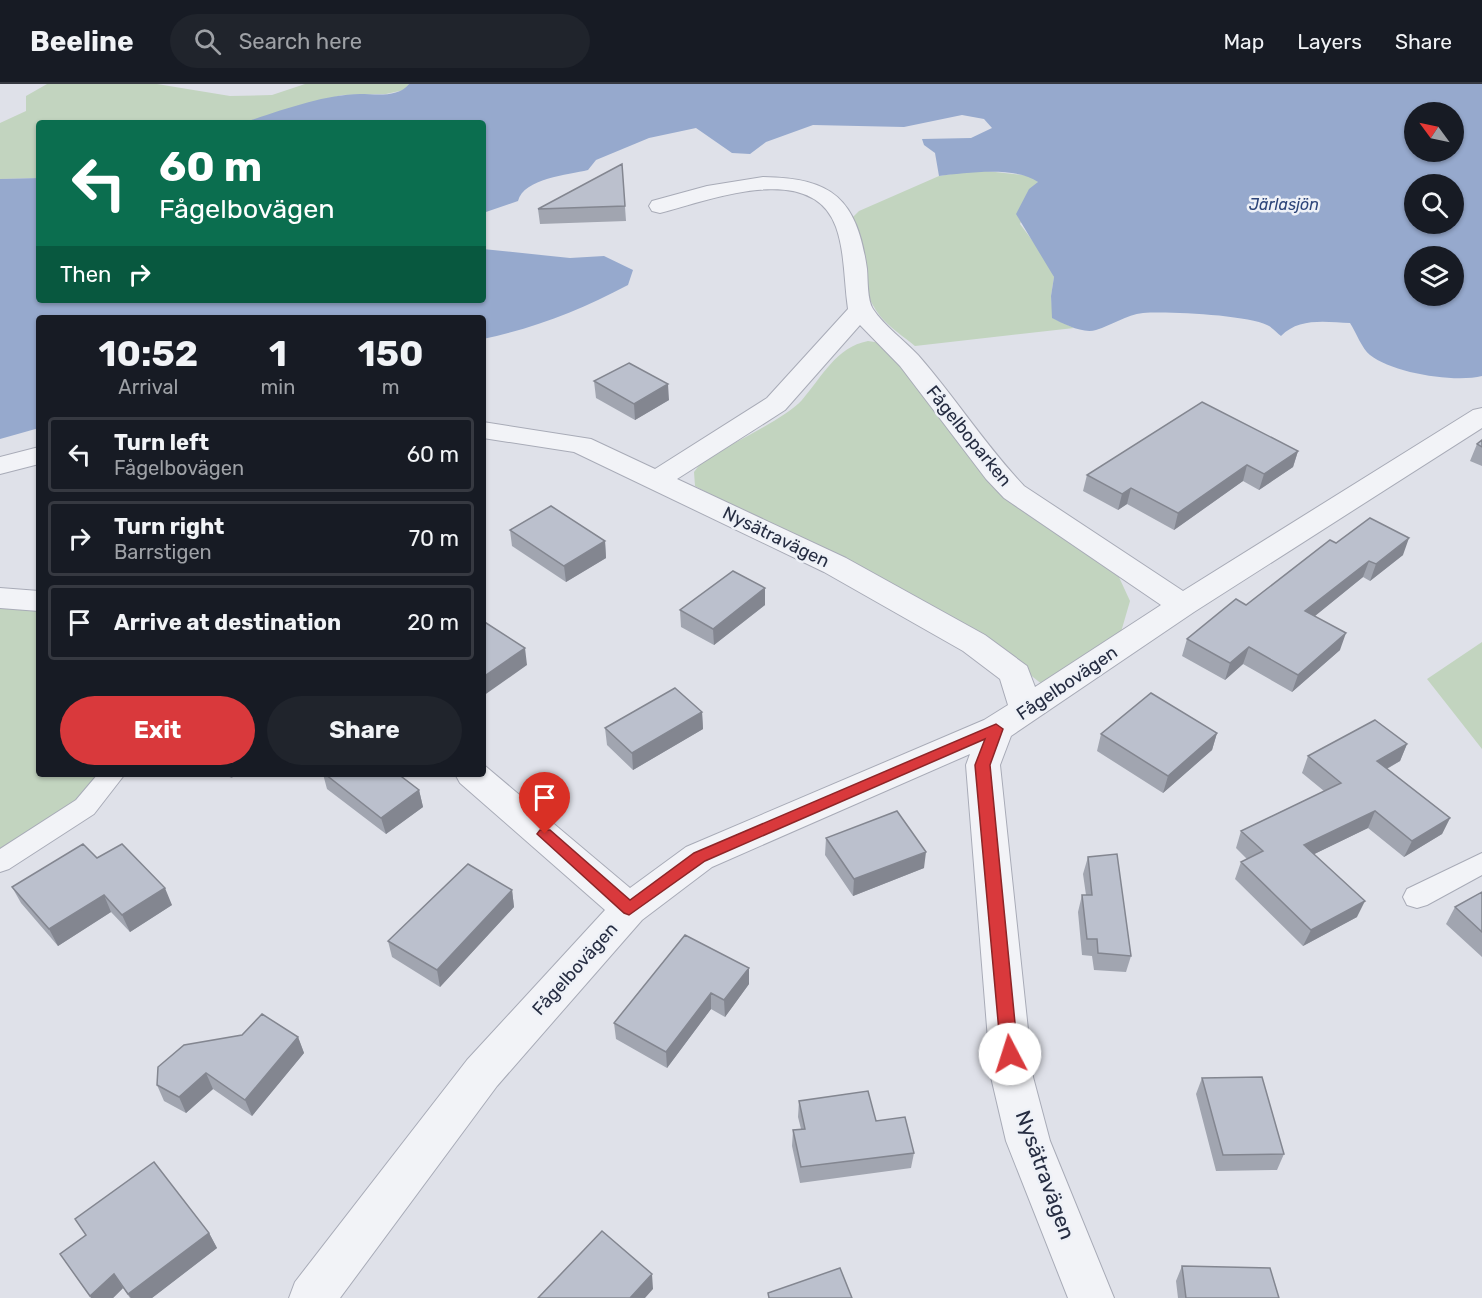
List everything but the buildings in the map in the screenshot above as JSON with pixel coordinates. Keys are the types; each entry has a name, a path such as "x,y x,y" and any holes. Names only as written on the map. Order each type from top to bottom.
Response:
{"street":[{"path":"657,480 776,404 860,310 846,224 824,193 800,185 774,182 694,196 660,206"},
{"name":"Fågelboparken","path":"860,310 909,361 996,473 1014,492 1183,604"},
{"name":"Fågelbovägen","path":"312,1298 482,1073 629,909 699,857 1011,719 1183,604 1482,416"},
{"name":"Nysätravägen","path":"486,430 581,445 835,565 974,643 1015,674 1011,719 982,765 1012,1077 1028,1141 1091,1298"},
{"path":"0,466 36,456"},
{"path":"0,598 36,601"},
{"path":"475,777 629,909"}],"lane":[{"path":"0,862 85,807 110,777"},
{"path":"1417,897 1482,863"}],"green space":[{"path":"47,84 157,84 230,96 272,95 305,84 409,84 404,90 386,94 342,95 253,120 36,120 36,178 0,179 0,123 26,111 26,96"},
{"path":"977,170 1031,176 1038,182 1020,224 1044,256 1054,277 1051,296 1053,318 1074,328 915,346 888,324 873,306 864,282 851,219 859,211 939,176"},
{"path":"868,341 881,343 1006,497 1118,575 1130,601 1121,632 1043,685 1008,657 695,486 694,472 703,460 783,415 802,400 838,356 857,344"},
{"path":"0,604 36,609 36,777 100,777 91,795 0,852"},
{"path":"1482,642 1482,749 1427,679"}],"water":[{"name":"Järlasjön","path":"409,84 1482,84 1482,376 1440,377 1393,367 1367,352 1350,323 1305,323 1288,330 1281,336 1269,326 1257,322 1206,314 1143,313 1091,331 1074,328 1052,318 1051,296 1054,277 1016,214 1029,189 1038,182 1029,177 1004,172 939,176 935,153 924,145 922,139 971,138 992,128 984,119 962,115 904,127 813,125 766,142 750,154 732,153 696,128 649,138 596,160 588,170 538,182 522,193 518,201 486,212 486,120 251,120 331,97 393,93"},
{"path":"36,178 36,303 486,303 486,249 570,258 604,256 633,270 628,285 593,302 539,324 486,338 486,315 36,315 36,429 0,439 0,179"}],"route":[{"path":"545,834 629,909 699,857 784,818 996,729 989,742 982,765 1010,1054"}]}
